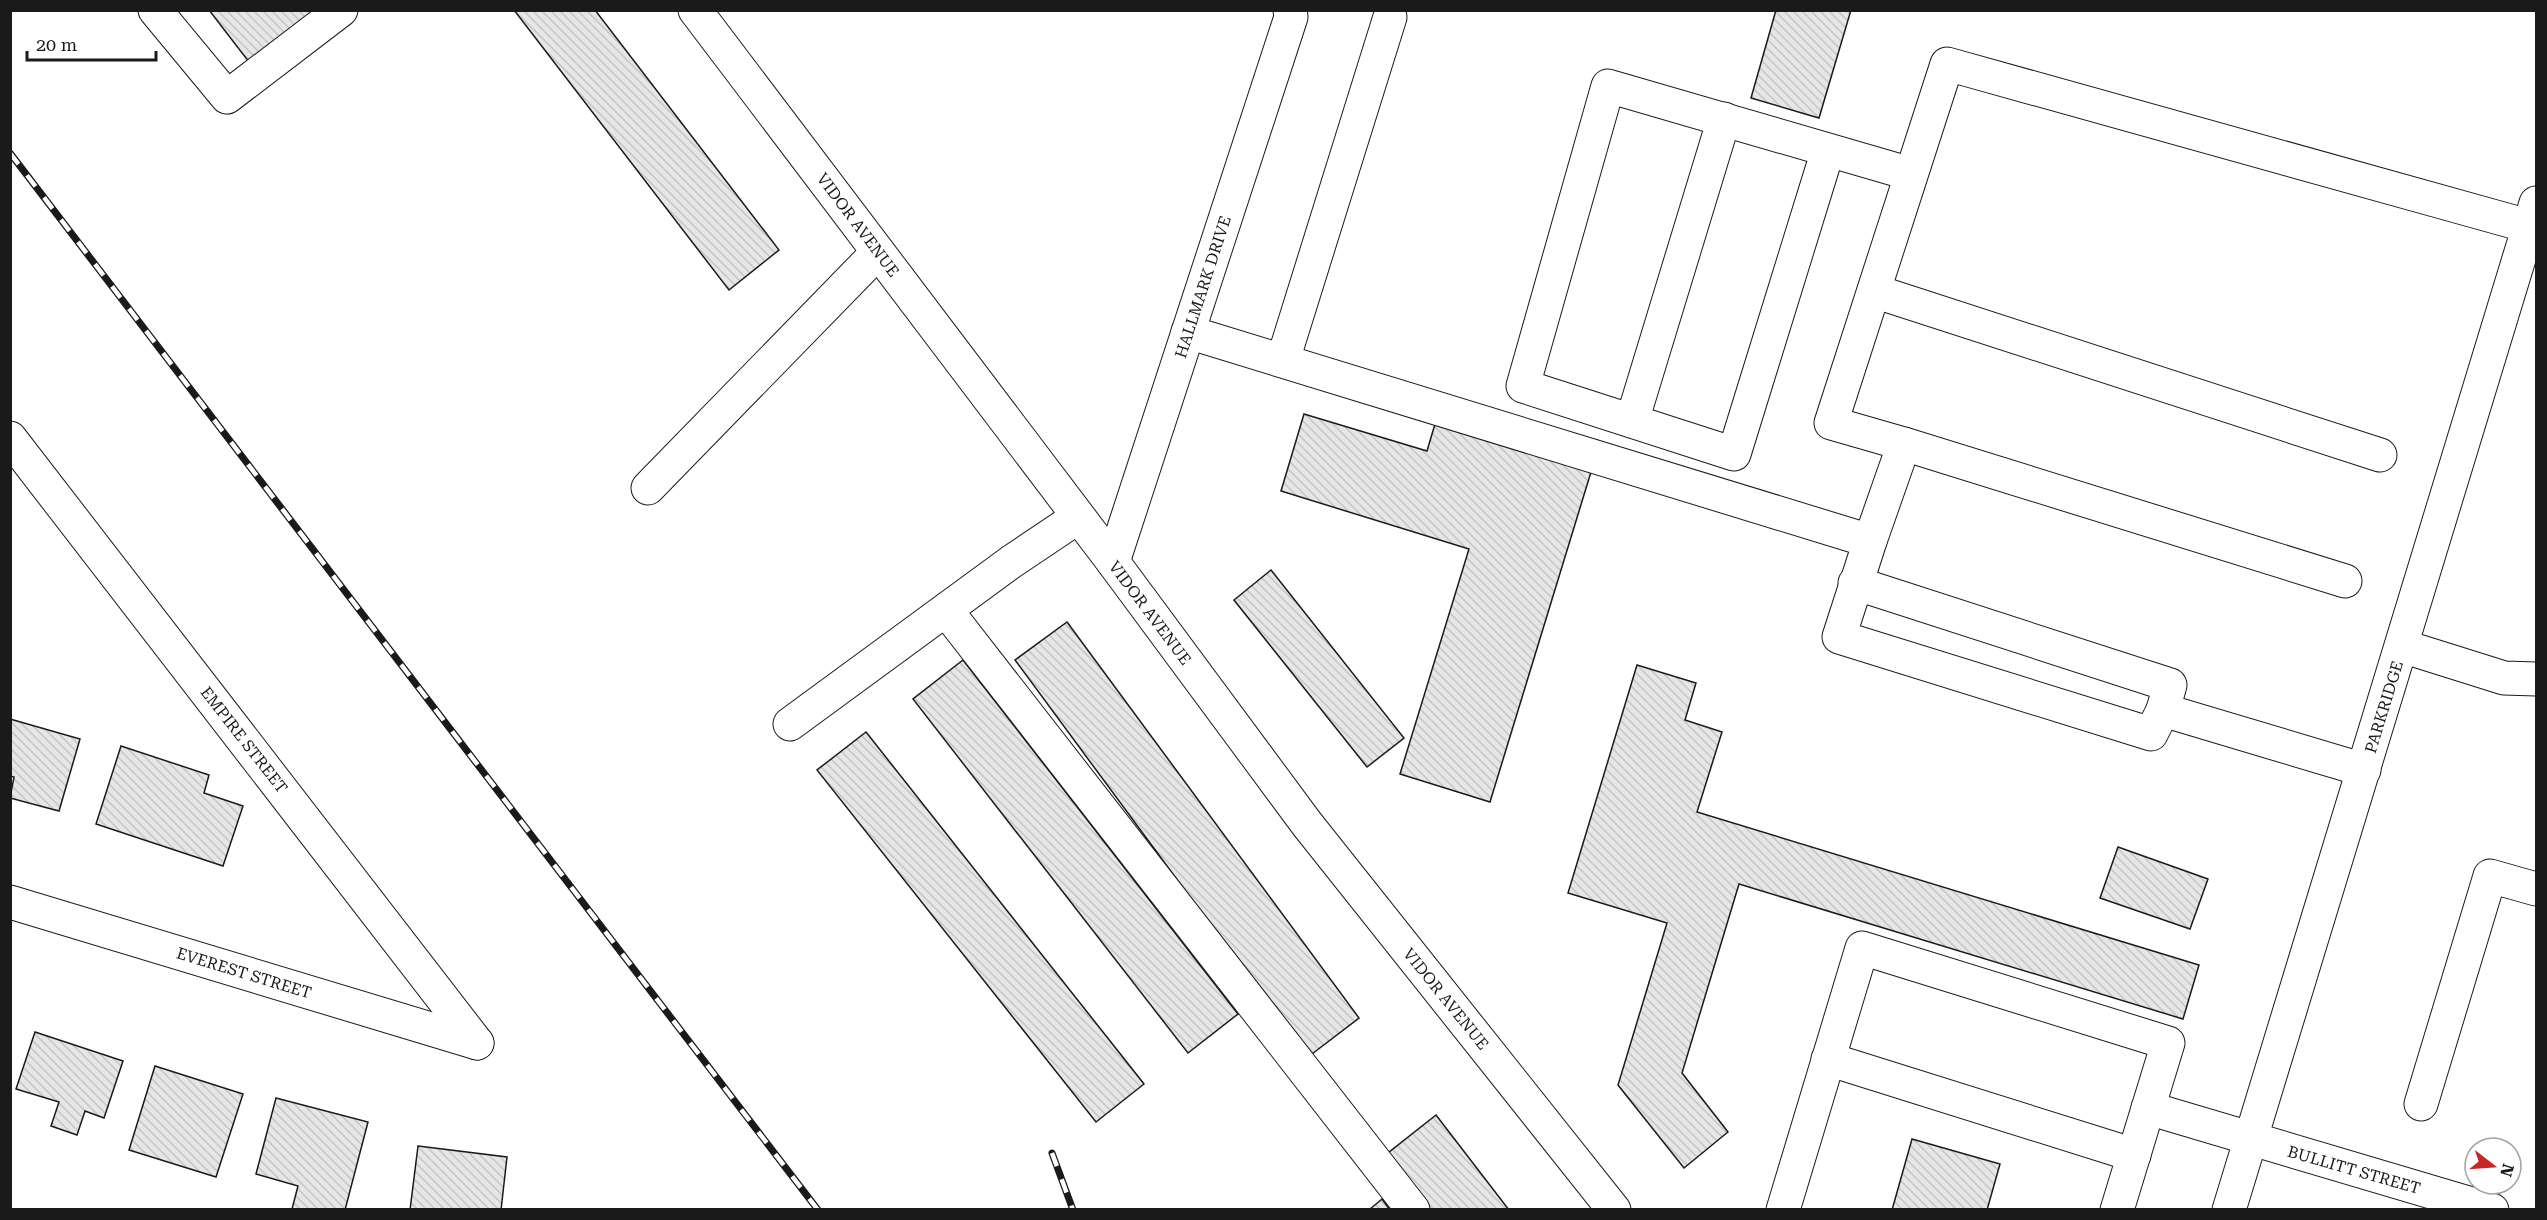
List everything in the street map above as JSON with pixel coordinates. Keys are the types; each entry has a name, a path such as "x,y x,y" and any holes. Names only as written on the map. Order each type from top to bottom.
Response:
{"street":[{"path":"155,10 227,97 341,10"},
{"name":"VIDOR AVENUE","path":"695,10 1113,562 1307,824 1614,1209"},
{"name":"HALLMARK DRIVE","path":"1113,562 1291,18 1290,10"},
{"path":"1283,360 1390,17"},
{"path":"2345,581 1831,423 1947,64 2532,214"},
{"path":"1828,150 1734,454 1523,386 1608,86 1911,174"},
{"path":"1632,421 1724,119"},
{"name":"PARKRIDGE","path":"2229,1209 2402,646 2525,287 2532,214"},
{"path":"648,488 878,252"},
{"path":"1874,291 2380,455"},
{"path":"1188,332 1870,541"},
{"name":"EMPIRE STREET","path":"10,438 477,1043"},
{"path":"1904,444 1839,638 2157,722 2364,770"},
{"path":"790,724 1078,517"},
{"path":"1856,582 2170,685 2157,722"},
{"path":"946,610 1413,1209"},
{"path":"2402,646 2504,678 2536,679"},
{"path":"2421,1104 2490,876 2536,889"},
{"name":"EVEREST STREET","path":"10,902 477,1043"},
{"path":"1783,1209 1862,948 2168,1043 2117,1209"},
{"path":"1828,1059 2134,1155"},
{"name":"BULLITT STREET","path":"2148,1108 2250,1140 2492,1209"}],"building":[{"path":"209,10 315,10 249,62"},
{"path":"514,10 595,10 779,250 729,290"},
{"path":"1776,10 1851,10 1819,118 1751,98"},
{"path":"1304,414 1427,451 1435,424 1591,472 1490,802 1400,774 1469,549 1281,491"},
{"path":"1271,570 1404,738 1367,767 1234,600"},
{"path":"1067,622 1359,1018 1308,1057 1015,660"},
{"path":"963,660 1238,1014 1188,1053 913,699"},
{"path":"1637,665 1696,683 1685,720 1722,732 1697,812 2199,965 2183,1019 1739,884 1682,1073 1728,1132 1684,1168 1618,1085 1667,923 1568,893"},
{"path":"10,719 80,739 59,811 10,798 14,777 10,776"},
{"path":"866,732 1144,1084 1096,1122 817,770"},
{"path":"121,746 209,775 204,793 243,806 223,866 96,824"},
{"path":"2118,847 2208,879 2190,929 2100,898"},
{"path":"35,1032 123,1061 104,1118 85,1111 77,1135 51,1126 59,1102 16,1089"},
{"path":"155,1066 243,1094 216,1177 129,1150"},
{"path":"276,1098 368,1122 345,1210 292,1209 298,1186 256,1174"},
{"path":"1436,1115 1509,1210 1431,1210 1388,1153"},
{"path":"1912,1139 2000,1164 1987,1210 1892,1210"},
{"path":"418,1146 507,1157 501,1210 410,1210"},
{"path":"1382,1199 1390,1210 1369,1210"}],"railway":[{"path":"10,153 818,1210"},
{"path":"1052,1153 1073,1210"}]}
